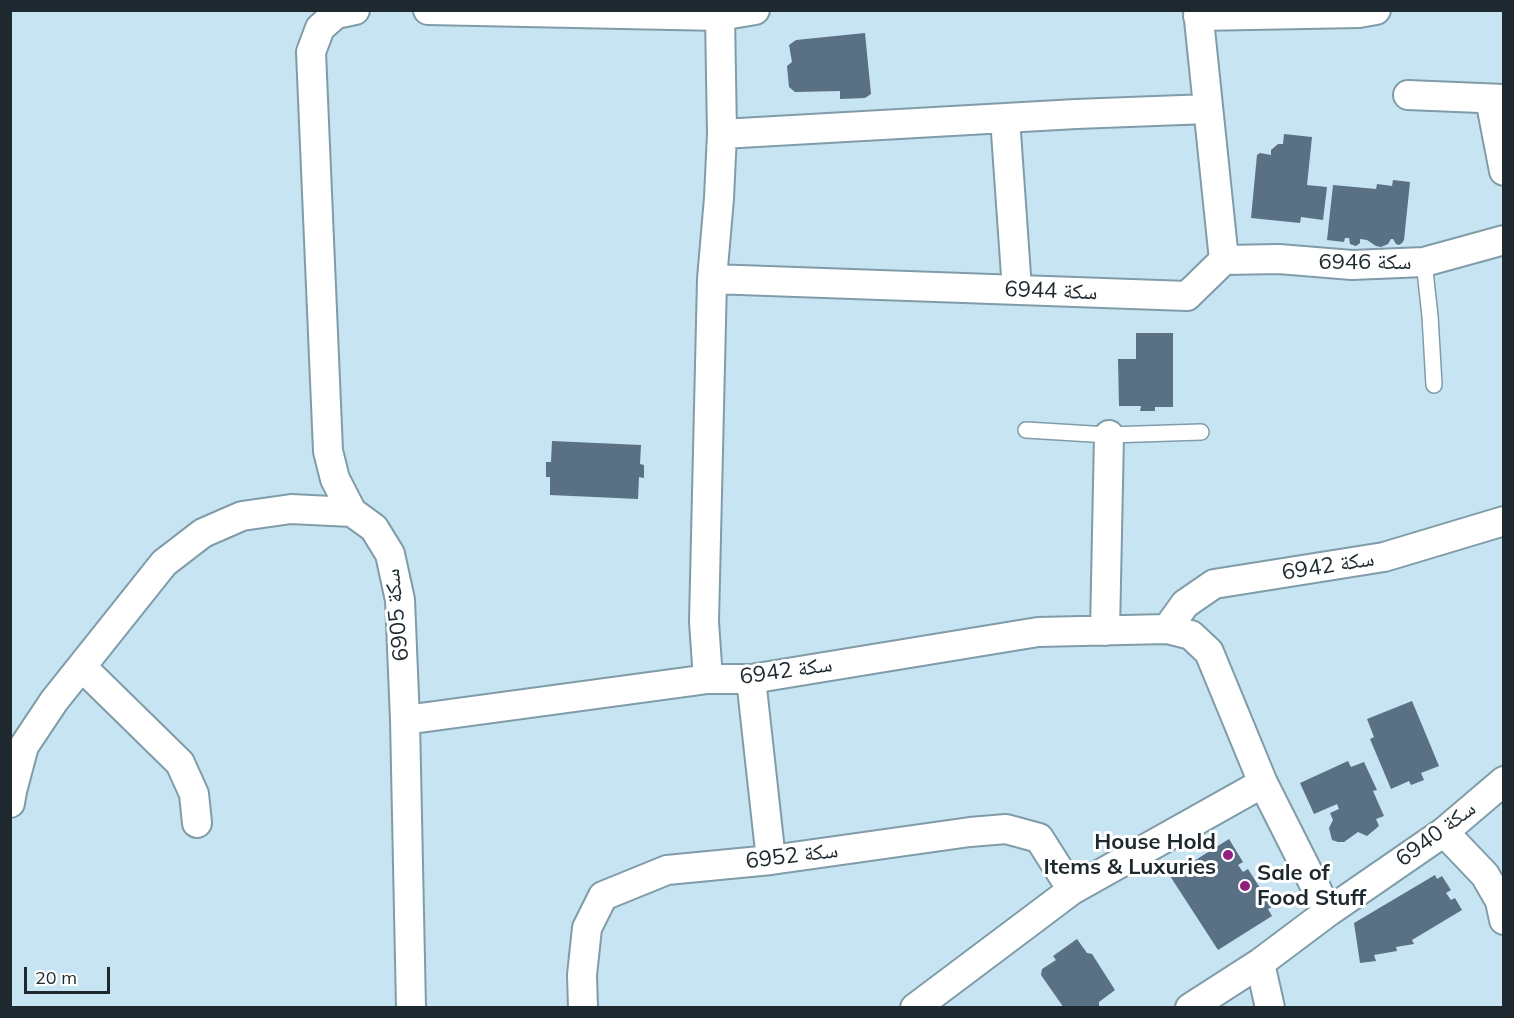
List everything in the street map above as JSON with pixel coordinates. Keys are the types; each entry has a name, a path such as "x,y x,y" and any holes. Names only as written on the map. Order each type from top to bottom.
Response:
{"street":[{"path":"352,512 335,479 328,451 311,52 320,28 336,14 355,10"},
{"path":"428,10 720,16 754,10"},
{"path":"1224,260 1198,13 1359,13 1376,10"},
{"path":"708,679 704,622 712,279 722,134 720,16"},
{"path":"1408,95 1496,99 1503,171"},
{"path":"722,134 1208,109"},
{"path":"1005,118 1017,290"},
{"name":"سكة 6946","path":"1224,260 1279,259 1352,265 1424,262 1503,240"},
{"name":"سكة 6944","path":"712,279 1187,296 1224,260"},
{"path":"1105,631 1109,435"},
{"path":"10,802 24,746 54,701 164,563 203,533 242,516 291,509 352,512"},
{"name":"سكة 6905","path":"352,512 374,528 390,554 399,600 405,720 411,1008"},
{"name":"سكة 6942","path":"1167,629 1185,604 1214,584 1384,557 1503,521"},
{"name":"سكة 6942","path":"405,720 708,679 750,679 1038,632 1167,629 1191,635 1209,652 1263,783 1328,912"},
{"path":"82,667 180,763 194,794 197,823"},
{"path":"750,679 771,860"},
{"name":"سكة 6940","path":"1190,1008 1260,963 1328,912 1444,832 1503,781"},
{"path":"915,1008 1072,890 1263,783"},
{"name":"سكة 6952","path":"584,1008 582,975 587,928 603,896 667,870 771,860 1006,829 1040,838 1072,890"},
{"path":"1444,832 1485,875 1500,902 1503,920"},
{"path":"1260,963 1270,1008"}],"lane":[{"path":"1424,262 1434,385"},
{"path":"1026,430 1109,435 1201,432"}],"building":[{"path":"865,33 871,94 865,98 840,99 840,91 795,92 789,87 787,66 792,62 789,45 796,40"},
{"path":"1284,134 1312,137 1307,185 1327,187 1323,220 1301,217 1300,223 1251,218 1257,155 1260,153 1271,155 1271,150 1278,144 1283,144"},
{"path":"1393,180 1410,182 1402,243 1396,244 1391,239 1388,244 1381,247 1360,239 1360,243 1356,246 1350,244 1349,238 1345,238 1344,242 1327,240 1333,185 1376,189 1377,184 1392,186"},
{"path":"1136,333 1173,333 1173,407 1155,407 1155,411 1140,411 1141,406 1119,406 1118,359 1136,359"},
{"path":"552,441 641,445 640,464 644,465 644,478 639,477 638,499 550,495 550,477 546,477 546,462 551,462"},
{"path":"1412,701 1439,766 1421,773 1424,780 1411,785 1409,781 1391,789 1370,739 1374,737 1367,719"},
{"path":"1348,761 1351,767 1364,762 1377,790 1373,791 1384,816 1376,819 1379,826 1367,836 1358,832 1344,842 1338,842 1332,840 1329,828 1333,820 1330,813 1339,809 1337,804 1314,814 1300,783"},
{"path":"1229,839 1243,862 1238,865 1243,872 1248,869 1272,907 1268,909 1272,916 1218,950 1170,876"},
{"path":"1435,875 1437,879 1442,876 1451,890 1446,893 1451,900 1455,898 1462,910 1412,940 1414,944 1396,947 1397,951 1374,955 1376,961 1360,963 1354,923"},
{"path":"1077,939 1087,953 1092,954 1115,990 1099,1002 1099,1008 1064,1008 1041,975 1042,969 1056,960 1053,956"}],"place":[{"name":"House Hold Items & Luxuries","path":"1228,855"},
{"name":"Sale of Food Stuff","path":"1245,886"}]}
